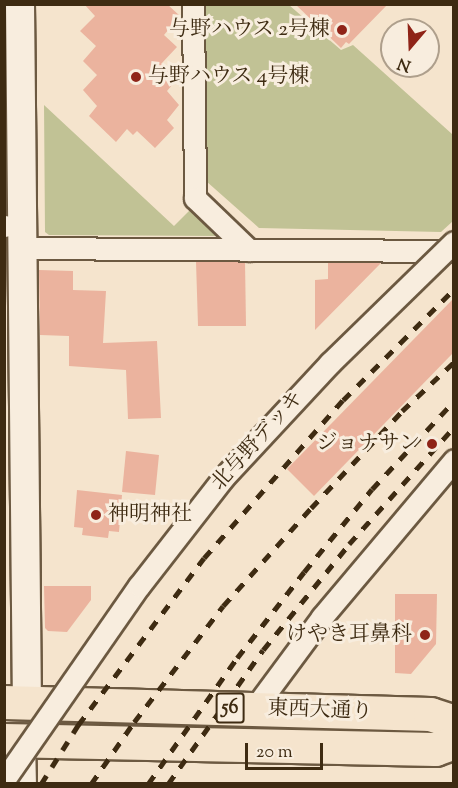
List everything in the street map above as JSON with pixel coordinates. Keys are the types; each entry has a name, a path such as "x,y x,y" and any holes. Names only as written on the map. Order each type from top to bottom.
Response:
{"main road":[{"name":"東西大通り","path":"16,702 430,714 453,722"},
{"name":"東西大通り","path":"14,740 435,748 453,742"}],"street":[{"path":"16,702 23,248 20,4"},
{"path":"194,4 195,198 249,249"},
{"name":"北与野デッキ","path":"4,780 139,586 222,478 330,363 453,242"},
{"path":"23,248 453,251"},
{"path":"254,709 322,617 453,460"},
{"path":"14,740 25,783"}],"green space":[{"path":"201,5 289,5 341,50 353,45 380,69 380,78 390,78 452,134 453,221 441,232 259,228 206,181"},
{"path":"44,105 174,226 190,210 218,236 49,235 45,232"}],"building":[{"name":"与野ハウス 4号棟","path":"84,4 167,4 180,16 164,35 177,47 161,64 178,78 167,91 179,105 167,120 174,128 155,148 137,131 133,135 127,129 116,142 89,116 97,106 83,90 97,75 83,61 96,46 80,31 95,16"},
{"name":"与野ハウス 2号棟","path":"295,4 388,4 349,44 346,42 341,48"},
{"path":"196,262 245,262 246,326 198,326"},
{"path":"328,263 381,263 315,330 315,280 328,279"},
{"path":"39,270 73,271 73,290 106,291 103,343 157,341 161,418 128,419 126,370 69,366 69,336 40,335"},
{"path":"453,299 453,353 314,496 287,469"},
{"path":"126,451 159,455 155,495 122,492"},
{"path":"77,490 122,495 119,532 109,531 108,538 82,535 83,528 74,527"},
{"path":"44,586 91,586 91,600 67,632 48,631 45,628"},
{"path":"395,594 437,594 436,644 411,674 395,673"}],"railway":[{"path":"41,784 78,725 204,558 343,400 454,289"},
{"path":"91,784 134,722 223,606 402,411 454,362"},
{"path":"148,784 237,658 304,572 372,489 454,401"},
{"path":"168,784 263,650 349,544 454,427"}],"place":[{"name":"与野ハウス 2号棟","path":"342,30"},
{"name":"与野ハウス 4号棟","path":"136,77"},
{"name":"ジョナサン","path":"432,444"},
{"name":"神明神社","path":"96,515"},
{"name":"けやき耳鼻科","path":"425,635"}]}
